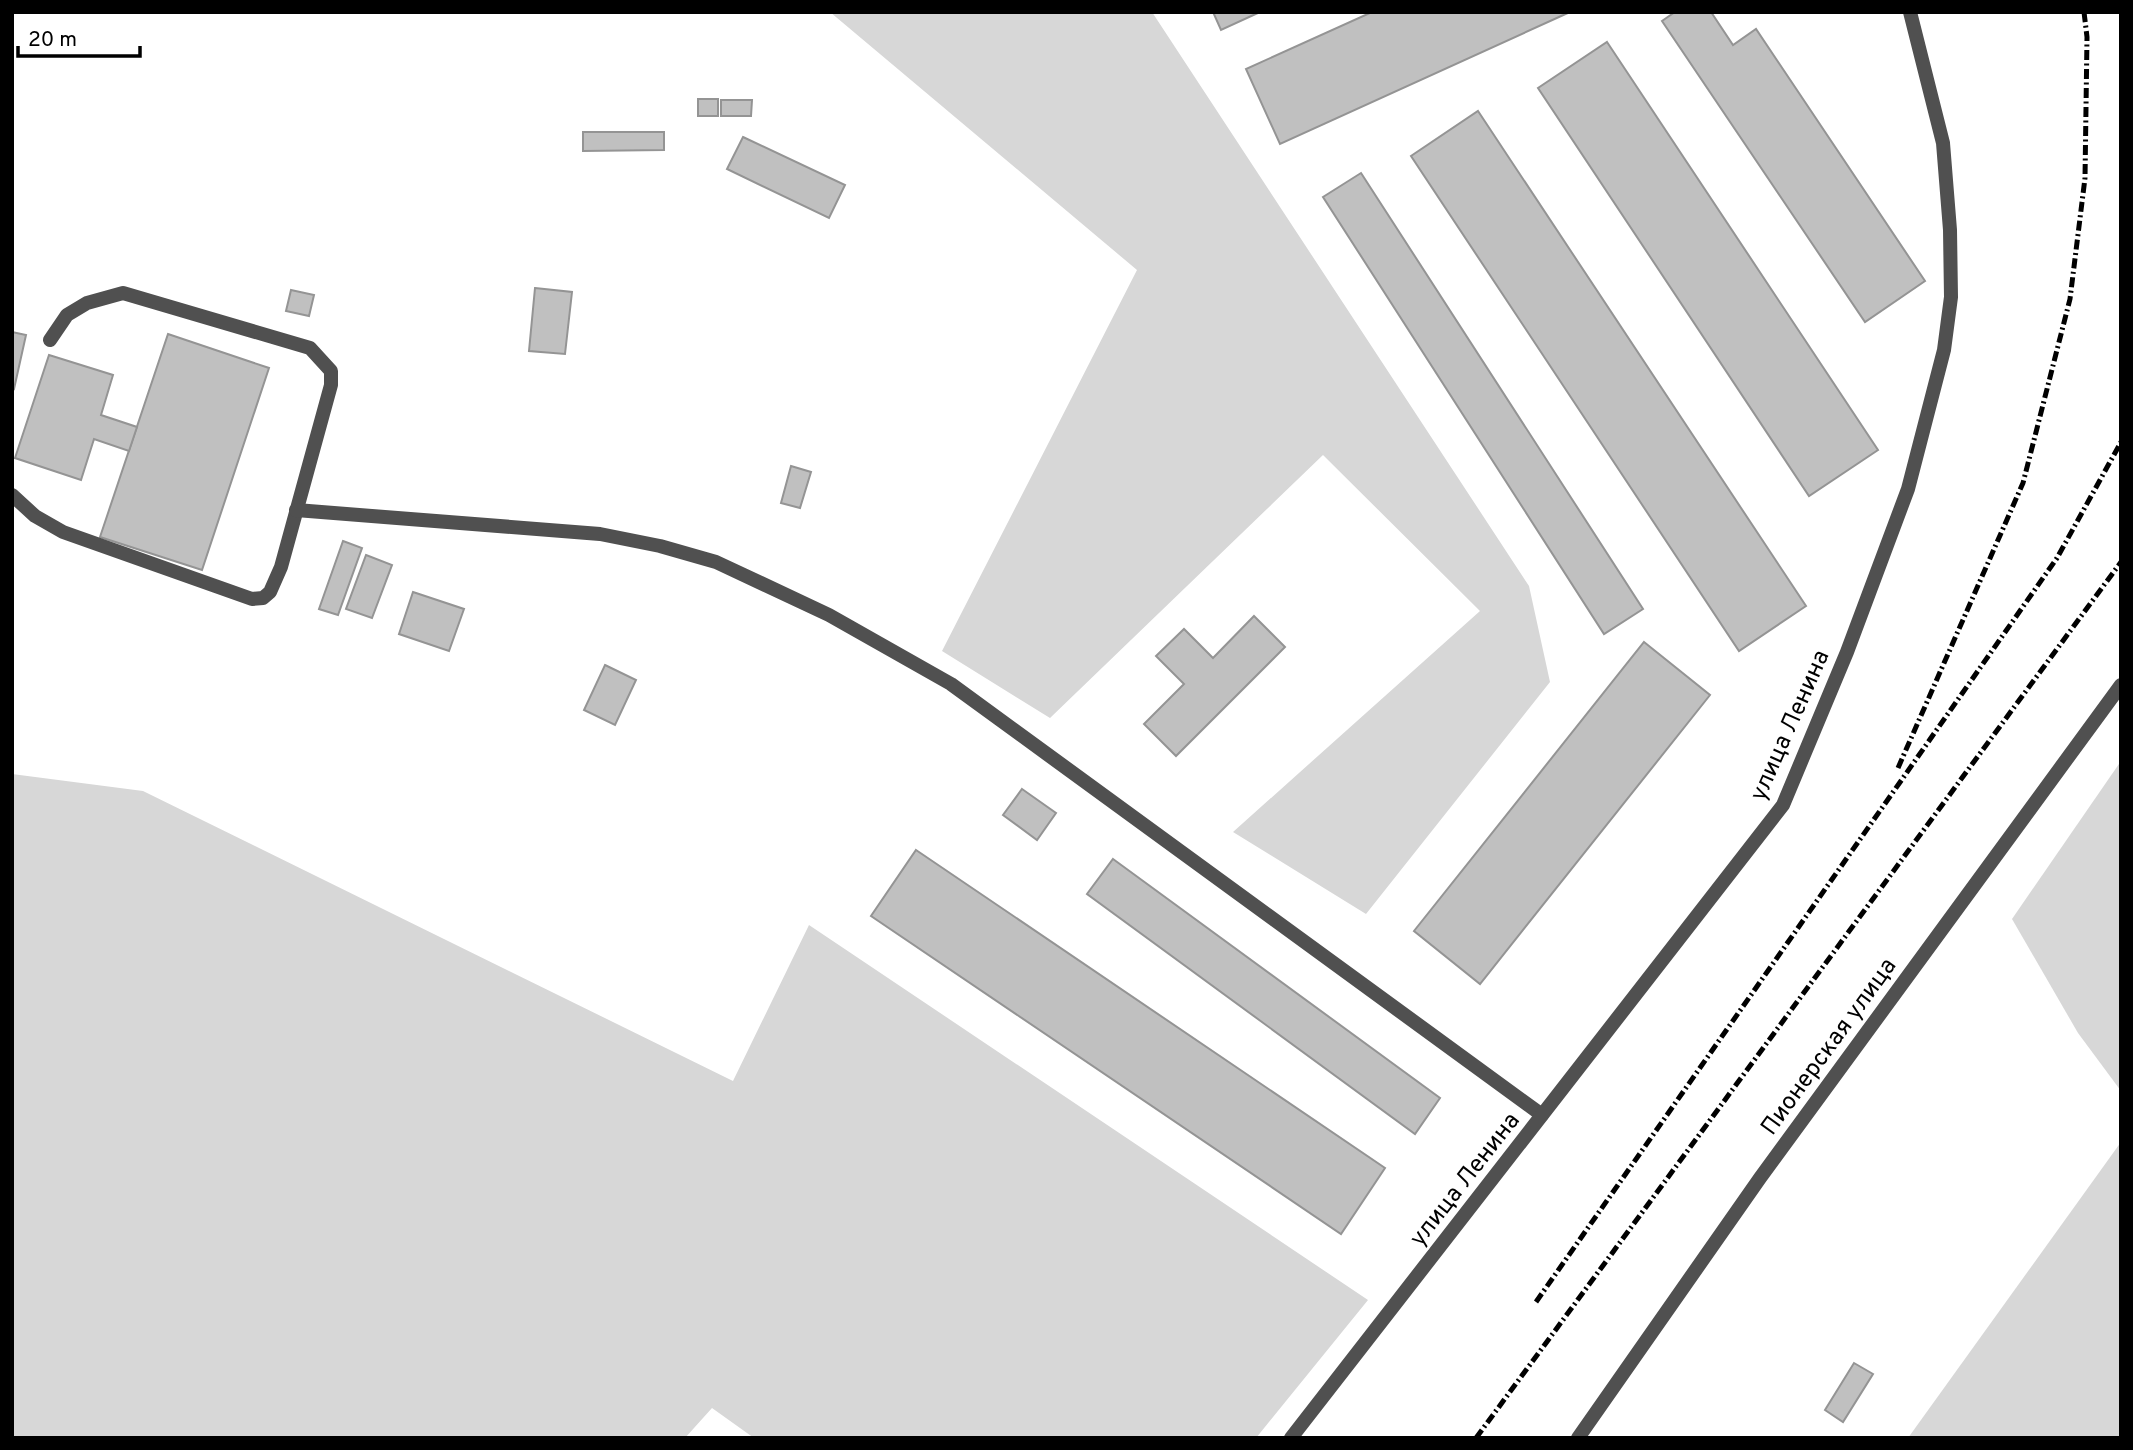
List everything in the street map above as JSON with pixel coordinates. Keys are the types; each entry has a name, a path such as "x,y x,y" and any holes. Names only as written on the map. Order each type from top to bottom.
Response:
{"street":[{"name":"улица Ленина","path":"1291,1438 1783,805 1847,652 1908,489 1944,350 1951,298 1950,230 1943,143 1910,12"},
{"path":"12,495 35,516 64,532 252,599 263,598 270,592 281,567 331,385 331,371 310,348 124,293 101,298 67,315 50,340"},
{"path":"296,510 612,537 716,562 829,615 951,684 1542,1115"},
{"name":"Пионерская улица","path":"1584,1436 1760,1178 2121,685"}],"shaded area":[{"path":"830,12 1152,12 1529,586 1550,682 1366,914 1233,832 1480,611 1323,455 1050,718 942,651 1137,270"},
{"path":"2121,761 2121,1091 2078,1033 2012,919"},
{"path":"12,774 143,791 733,1081 809,925 1368,1300 1256,1438 754,1438 712,1408 685,1438 12,1438"},
{"path":"2121,1142 2121,1438 1908,1438"}],"building":[{"path":"1213,12 1260,12 1221,30"},
{"path":"1372,12 1570,12 1280,144 1246,69"},
{"path":"1675,12 1711,12 1733,45 1756,29 1925,281 1865,322 1662,21"},
{"path":"1607,42 1878,450 1809,496 1538,88"},
{"path":"698,99 718,99 718,116 698,116"},
{"path":"721,100 752,100 751,116 721,116"},
{"path":"1478,111 1806,606 1739,651 1411,156"},
{"path":"583,132 664,132 664,150 583,151"},
{"path":"743,137 845,185 829,218 727,169"},
{"path":"1361,173 1643,609 1604,634 1323,197"},
{"path":"535,288 572,292 565,354 529,351"},
{"path":"291,290 314,295 309,316 286,311"},
{"path":"12,332 26,335 14,389 12,388"},
{"path":"168,334 269,368 202,570 100,537"},
{"path":"49,355 113,375 101,415 137,427 129,451 94,439 81,480 15,458"},
{"path":"791,466 811,472 800,508 781,503"},
{"path":"343,541 362,548 338,615 319,609"},
{"path":"366,555 392,565 372,618 346,609"},
{"path":"413,592 464,609 449,651 399,634"},
{"path":"1254,616 1285,647 1176,756 1144,724 1184,684 1156,656 1184,629 1213,658"},
{"path":"1644,642 1710,695 1480,984 1414,931"},
{"path":"605,665 636,680 615,725 584,710"},
{"path":"1022,789 1056,813 1037,840 1003,815"},
{"path":"916,850 1385,1168 1341,1234 871,916"},
{"path":"1113,859 1440,1098 1415,1134 1087,894"},
{"path":"1854,1363 1873,1374 1843,1422 1825,1410"}],"railway":[{"path":"1898,768 2023,483 2070,299 2085,178 2087,37 2084,12"},
{"path":"1536,1302 2057,558 2121,442"},
{"path":"1476,1438 2121,562"}]}
